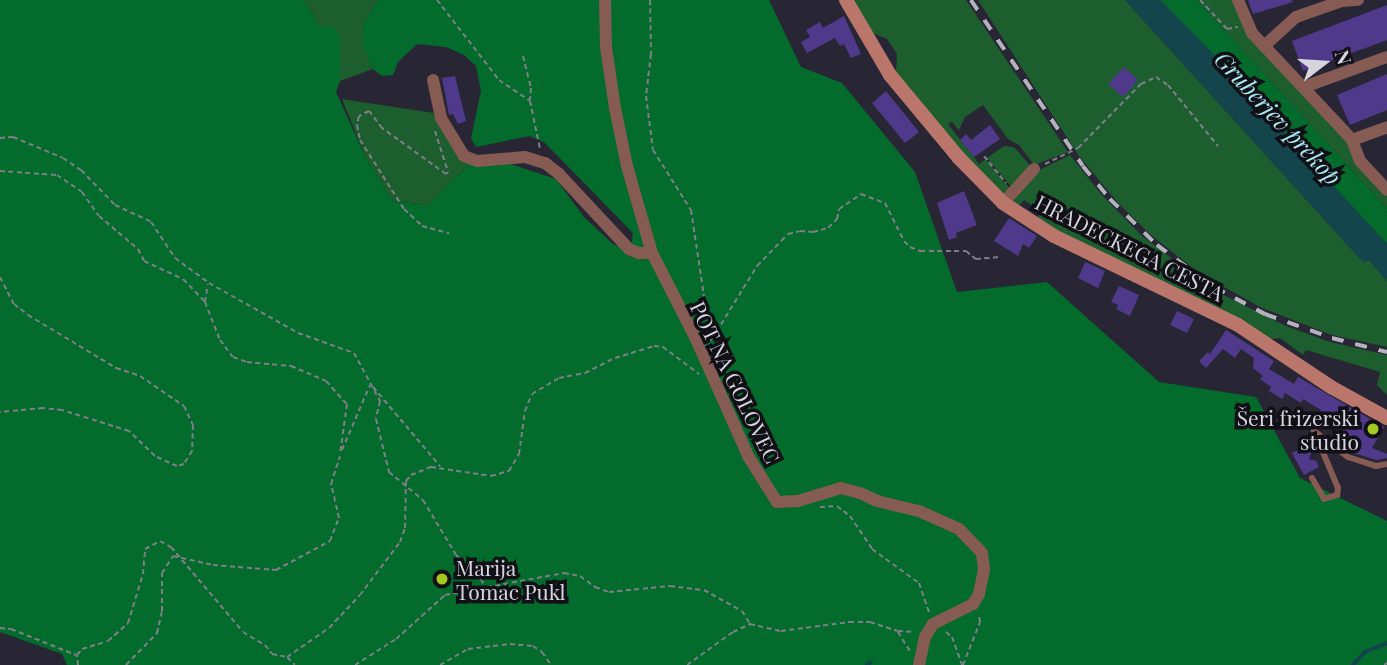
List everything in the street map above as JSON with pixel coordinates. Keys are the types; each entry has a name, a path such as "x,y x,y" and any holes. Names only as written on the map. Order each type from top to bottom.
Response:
{"street":[{"name":"POT NA GOLOVEC","path":"605,0 606,47 615,107 627,166 652,253 696,340 748,456 776,502 798,501"},
{"name":"HRADECKEGA CESTA","path":"846,0 890,75 964,163 1054,236 1238,325 1321,381 1387,418"},
{"path":"1238,0 1247,25 1352,140 1360,161 1387,190"},
{"path":"1264,46 1300,15 1317,12 1342,1 1358,0"},
{"path":"1304,87 1387,57"},
{"path":"433,80 440,118 464,156 477,161 525,157 545,163 559,174 629,249 639,253 652,253"},
{"path":"1352,140 1387,127"},
{"path":"1008,198 1034,169"},
{"path":"798,501 841,488 919,511 959,529 978,546 984,561 984,579 973,604 937,620 927,632 916,661"}],"lane":[{"path":"1312,478 1324,499 1337,495 1338,488 1314,430 1348,457 1376,466 1387,464"}],"path":[{"path":"437,0 499,80 530,101"},
{"path":"649,0 651,54 646,96 653,150 691,210 712,338 711,350"},
{"path":"1200,0 1227,29 1247,25"},
{"path":"523,56 531,88 530,101 545,163"},
{"path":"1034,169 1061,159 1078,148 1141,84 1156,77 1168,85 1218,146"},
{"path":"432,123 446,162 446,174 382,128 369,111 359,116 357,125 360,140 404,209 422,226 449,233"},
{"path":"0,138 13,137 63,158 81,170 115,205 151,222 175,258 209,283 298,333 354,353 380,401 376,419 389,472 405,488 423,500 456,555 484,585"},
{"path":"984,156 1008,198"},
{"path":"0,171 57,176 82,192 99,216 138,249 144,261 183,279 205,302 220,341 233,356 247,362 291,366 326,381 347,404 340,454"},
{"path":"712,338 757,266 788,234 828,228 837,219 839,209 861,194 876,197 886,203 904,241 910,247 920,251 966,251 976,259 1000,257"},
{"path":"0,277 14,304 28,315 116,368 140,376 184,406 193,425 192,451 184,464 177,466 155,456 129,431 62,410 43,408 0,412"},
{"path":"205,302 209,283"},
{"path":"287,657 328,628 394,550 405,528 405,488 411,475 423,468 441,467 491,476 509,471 519,453 525,411 532,394 559,378 585,373 615,358 654,346 663,347 701,375"},
{"path":"127,665 157,633 162,611 162,573 168,560 177,555 213,565 262,571 276,570 330,541 336,530 338,507 331,484 340,454 370,384"},
{"path":"370,384 441,467"},
{"path":"798,501 813,509 830,506 844,511 872,549 919,583 925,607 952,637 962,665"},
{"path":"78,665 77,655 82,649 119,634 128,623 143,575 145,549 149,544 160,541 171,547 243,632 265,645 272,654 287,657 295,665"},
{"path":"355,665 396,639 445,595 484,585 564,573 580,576 595,587 609,592 670,586 704,590 742,611 750,624"},
{"path":"962,665 980,622 973,604"},
{"path":"687,665 733,632 750,624 781,631 870,622 898,631 927,632"},
{"path":"0,628 11,629 77,655"},
{"path":"898,631 916,661"},
{"path":"440,665 468,649 510,644 533,646 542,652 551,665"}],"green space":[{"path":"0,0 304,0 319,26 333,26 340,36 340,81 336,92 365,156 392,201 428,205 470,163 501,161 556,179 584,217 614,245 631,248 633,233 544,142 529,136 476,147 471,138 481,91 476,66 464,55 446,47 417,44 398,62 393,75 382,76 373,69 362,43 364,22 378,0 769,0 801,67 842,83 915,172 957,292 1047,282 1159,382 1256,397 1300,478 1387,521 1387,665 67,665 62,654 0,632"},
{"path":"304,0 378,0 364,22 363,43 373,69 340,81 340,36 319,26"},
{"path":"853,0 966,0 1068,152 1034,165 1019,145 1008,139 983,105 965,117 959,130 952,122 948,124 979,164 986,159 1011,190 1005,195 978,171 896,73 897,54 887,39 871,32"},
{"path":"978,0 1125,0 1353,251 1364,262 1369,260 1387,281 1387,347 1332,335 1262,308 1199,273 1151,235 1119,204 1079,156"},
{"path":"1160,0 1197,0 1387,209 1387,244"},
{"path":"1197,0 1235,0 1236,6 1348,144 1354,161 1387,197 1387,209"},
{"path":"342,99 434,113 470,163 428,205 392,201 365,156"},
{"path":"1004,146 1014,147 1029,164 1029,170 1013,189 987,158"},
{"path":"1070,155 1101,194 1142,236 1213,290 1286,326 1330,342 1387,355 1387,395 1377,385 1380,372 1306,350 1303,355 1280,338 1270,339 1080,244 1037,219 1041,211 1024,200 1019,206 1011,200 1035,172"}],"shaded area":[{"name":"Gruberjev prekop","path":"1125,0 1160,0 1202,42 1387,244 1387,281 1369,260 1364,263"}],"building":[{"path":"1248,0 1292,0 1293,2 1253,14"},
{"path":"1387,5 1387,40 1303,71 1292,41"},
{"path":"844,16 861,54 851,58 844,44 840,46 835,38 807,53 801,42 810,37 806,30 820,22 823,28"},
{"path":"1124,67 1138,80 1123,97 1108,84"},
{"path":"1387,74 1387,110 1350,125 1337,95"},
{"path":"455,76 466,121 458,124 453,114 449,115 442,78"},
{"path":"886,91 919,132 905,143 872,103"},
{"path":"990,125 1000,139 974,157 960,140 966,134 971,140"},
{"path":"964,191 977,225 956,233 957,237 949,240 937,203"},
{"path":"1009,218 1037,236 1029,248 1023,244 1018,256 994,241"},
{"path":"1085,262 1105,271 1098,288 1078,278"},
{"path":"1119,286 1139,295 1130,316 1116,309 1118,305 1111,302"},
{"path":"1177,311 1194,319 1187,333 1170,325"},
{"path":"1226,330 1274,361 1269,369 1294,384 1298,377 1384,427 1372,448 1387,454 1387,458 1376,460 1344,447 1347,439 1338,428 1340,425 1319,413 1321,410 1303,399 1301,403 1285,393 1282,399 1269,391 1271,387 1260,379 1263,376 1253,368 1254,358 1241,349 1235,358 1223,349 1206,368 1199,361 1208,352 1210,354"},
{"path":"1304,447 1311,453 1309,459 1316,461 1319,467 1304,475 1292,453"}],"waterway":[{"path":"1353,665 1365,652 1387,643"}],"railway":[{"path":"971,0 1083,166 1110,199 1157,245 1214,287 1265,314 1332,338 1387,352"}],"place":[{"name":"Šeri frizerski studio","path":"1373,429"},
{"name":"Marija Tomac Pukl","path":"442,579"}]}
